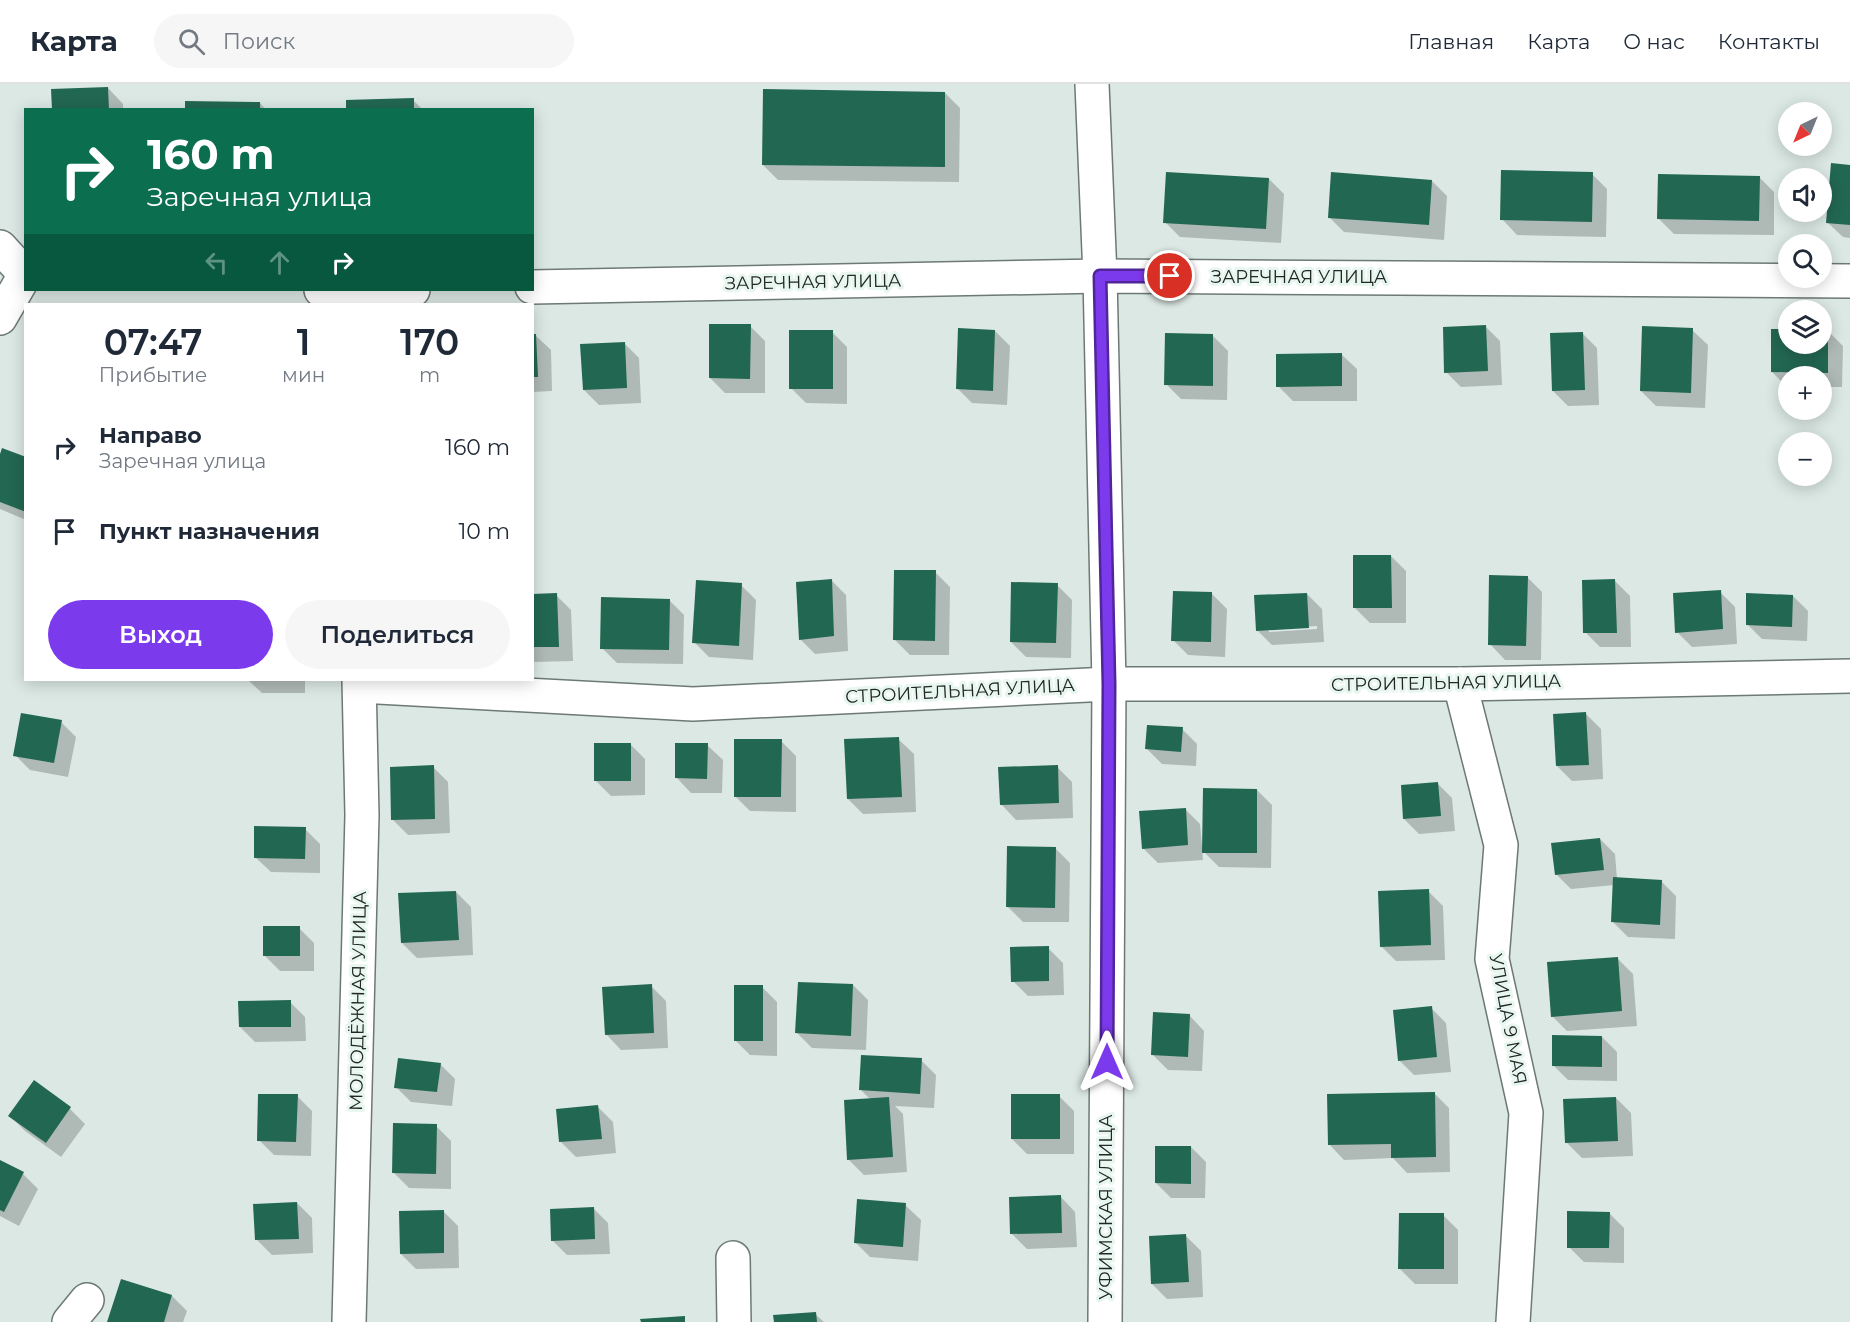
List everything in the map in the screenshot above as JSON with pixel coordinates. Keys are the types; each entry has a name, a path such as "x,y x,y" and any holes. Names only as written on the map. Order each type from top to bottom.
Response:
{"street":[{"name":"УФИМСКАЯ УЛИЦА","path":"1092,84 1100,276 1109,684 1106,1322"},
{"path":"0,247 24,272"},
{"path":"0,318 24,275"},
{"name":"ЗАРЕЧНАЯ УЛИЦА","path":"534,287 1100,276 1850,281"},
{"path":"337,295 398,291"},
{"name":"СТРОИТЕЛЬНАЯ УЛИЦА","path":"359,683 693,704 1109,684 1460,684 1850,676"},
{"name":"МОЛОДЁЖНАЯ УЛИЦА","path":"349,1322 362,815 359,683"},
{"name":"УЛИЦА 9 МАЯ","path":"1460,684 1501,845 1492,959 1526,1113 1513,1322"},
{"path":"733,1258 734,1322"}],"building":[{"path":"108,87 109,108 52,108 51,89"},
{"path":"763,89 945,92 945,167 762,165"},
{"path":"414,98 414,108 346,108 346,100"},
{"path":"185,101 260,102 260,108 185,108"},
{"path":"1831,163 1850,165 1850,225 1826,223 1832,222"},
{"path":"1501,170 1593,172 1592,222 1500,220"},
{"path":"1166,172 1269,178 1266,229 1163,223"},
{"path":"1331,172 1432,180 1429,225 1328,218"},
{"path":"1658,174 1760,176 1759,221 1657,219"},
{"path":"709,324 751,324 750,379 709,378"},
{"path":"1486,325 1488,371 1444,373 1443,327"},
{"path":"1642,326 1693,328 1691,393 1640,391"},
{"path":"958,328 995,330 993,391 956,389"},
{"path":"1771,329 1778,329 1778,354 1828,354 1828,366 1778,366 1778,372 1771,372"},
{"path":"789,330 833,330 833,389 789,389"},
{"path":"1583,332 1585,390 1552,391 1550,333"},
{"path":"1165,333 1213,334 1213,386 1164,385"},
{"path":"534,334 536,334 538,377 534,377"},
{"path":"625,342 627,388 583,390 580,344"},
{"path":"1342,353 1342,386 1276,387 1276,354"},
{"path":"2,448 24,456 24,511 0,502"},
{"path":"1353,555 1391,555 1392,608 1353,608"},
{"path":"894,570 936,570 935,641 893,640"},
{"path":"1489,575 1528,576 1526,646 1488,645"},
{"path":"832,579 834,636 799,640 796,582"},
{"path":"1615,579 1617,633 1583,633 1582,580"},
{"path":"696,580 742,583 739,646 692,643"},
{"path":"1011,582 1058,583 1056,643 1010,642"},
{"path":"1721,590 1723,629 1675,633 1673,593"},
{"path":"1173,591 1212,592 1211,642 1171,641"},
{"path":"557,593 559,647 534,647 534,594"},
{"path":"1307,593 1309,628 1256,631 1254,595"},
{"path":"1746,593 1793,595 1792,627 1746,625"},
{"path":"601,597 670,599 669,650 600,649"},
{"path":"1586,712 1589,765 1556,766 1553,714"},
{"path":"21,713 62,720 54,763 13,756"},
{"path":"1147,725 1183,727 1181,752 1145,749"},
{"path":"899,737 902,797 847,799 844,739"},
{"path":"734,739 782,739 781,797 734,797"},
{"path":"594,743 631,743 631,781 594,781"},
{"path":"675,743 708,743 707,779 675,778"},
{"path":"434,765 435,819 391,820 390,767"},
{"path":"1058,765 1059,803 1000,805 998,767"},
{"path":"1438,782 1441,816 1403,819 1401,785"},
{"path":"1203,788 1257,789 1257,853 1202,853"},
{"path":"1186,808 1188,845 1142,849 1139,811"},
{"path":"254,826 306,827 305,859 254,858"},
{"path":"1600,838 1604,870 1555,875 1551,843"},
{"path":"1007,846 1056,847 1055,908 1006,907"},
{"path":"1613,877 1662,880 1660,925 1611,922"},
{"path":"1429,889 1431,945 1380,947 1378,891"},
{"path":"456,891 459,940 401,943 398,893"},
{"path":"263,926 300,926 300,956 263,956"},
{"path":"1049,946 1049,981 1011,982 1010,947"},
{"path":"1618,957 1622,1011 1551,1017 1547,962"},
{"path":"798,982 853,984 851,1036 795,1033"},
{"path":"652,984 654,1033 605,1035 602,987"},
{"path":"734,985 763,985 763,1041 734,1041"},
{"path":"291,1000 291,1027 239,1027 238,1001"},
{"path":"1432,1006 1437,1057 1398,1061 1393,1010"},
{"path":"1153,1012 1190,1014 1188,1057 1151,1055"},
{"path":"1552,1035 1602,1036 1602,1067 1552,1066"},
{"path":"861,1055 922,1058 920,1094 859,1090"},
{"path":"398,1058 441,1063 437,1092 394,1088"},
{"path":"34,1080 71,1107 46,1143 8,1116"},
{"path":"1435,1092 1436,1157 1391,1158 1391,1144 1328,1145 1327,1094"},
{"path":"258,1094 298,1094 296,1142 257,1141"},
{"path":"1011,1094 1060,1094 1060,1139 1011,1139"},
{"path":"889,1097 893,1157 847,1160 844,1100"},
{"path":"1616,1097 1618,1141 1565,1143 1563,1099"},
{"path":"598,1105 602,1139 559,1142 556,1109"},
{"path":"393,1123 437,1124 436,1174 392,1173"},
{"path":"1155,1146 1191,1146 1191,1184 1155,1183"},
{"path":"0,1160 24,1172 4,1212 0,1210"},
{"path":"1061,1195 1062,1233 1010,1234 1009,1197"},
{"path":"857,1199 906,1203 903,1247 854,1243"},
{"path":"297,1202 299,1239 255,1240 253,1204"},
{"path":"594,1207 595,1239 551,1241 550,1209"},
{"path":"444,1210 444,1253 400,1254 399,1211"},
{"path":"1567,1211 1610,1212 1609,1248 1567,1248"},
{"path":"1399,1213 1444,1213 1444,1269 1398,1269"},
{"path":"1186,1234 1189,1282 1151,1284 1149,1236"},
{"path":"121,1279 172,1295 164,1322 107,1322"},
{"path":"816,1312 817,1322 774,1322 773,1315"},
{"path":"685,1316 685,1322 641,1322 640,1319"}],"route":[{"path":"1107,1062 1109,684 1100,276 1170,276"}]}
